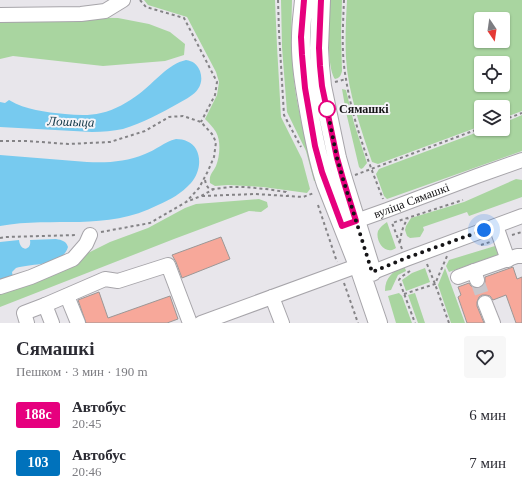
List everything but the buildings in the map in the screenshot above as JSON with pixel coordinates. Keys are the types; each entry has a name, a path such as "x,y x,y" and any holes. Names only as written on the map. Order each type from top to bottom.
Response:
{"main road":[{"path":"304,0 301,37 302,55 305,88 315,146 322,172 349,224 365,269 390,323"},
{"path":"321,0 319,48 322,86 337,158 343,179 349,224"},
{"path":"365,269 378,323"}],"street":[{"path":"0,16 82,14 105,11 123,0"},
{"name":"вуліца Сямашкі","path":"349,224 522,160"},
{"path":"201,323 272,297 406,258 522,216"},
{"path":"496,226 508,260"},
{"path":"0,287 31,277 73,259 86,244 90,235"},
{"path":"458,277 475,276 508,260 522,256"},
{"path":"27,323 24,313 105,279 118,282 168,265 190,323"},
{"path":"67,296 78,323"},
{"path":"272,297 282,323"},
{"path":"485,303 493,323"},
{"path":"45,305 52,323"}],"path":[{"path":"140,0 146,7 184,18 217,82 215,95 201,122"},
{"path":"278,0 284,115 302,149"},
{"path":"344,0 343,49 346,79 357,125 383,200"},
{"path":"336,88 335,82 346,79"},
{"path":"510,117 522,113"},
{"path":"0,141 68,144 110,142 144,131 169,118 183,116 201,122 212,134 216,142 214,157 204,180 186,202 214,189"},
{"path":"354,171 355,175 474,131"},
{"path":"204,180 206,186 211,189 230,187 266,189 286,192 288,196"},
{"path":"201,196 255,194 303,197 314,193 313,187"},
{"path":"402,250 392,223 463,200"},
{"path":"317,201 338,267"},
{"path":"400,243 403,226 409,218"},
{"path":"404,294 435,284 447,256"},
{"path":"427,264 449,323"},
{"path":"410,271 399,280 415,323"},
{"path":"343,279 358,323"}],"green space":[{"path":"144,0 275,0 281,117 302,159 310,189 307,193 263,187 228,185 215,186 210,183 210,176 216,166 218,158 219,144 216,132 205,119 217,95 219,82 216,72 187,17 148,5"},
{"path":"281,0 292,0 292,53 294,80 304,134 316,181 314,181 306,151 287,112 282,47"},
{"path":"330,0 342,0 342,71 340,76 335,79 332,73 329,53"},
{"path":"347,0 522,0 522,111 510,115 510,100 474,100 474,129 378,164 372,162 349,84 347,71"},
{"path":"0,18 118,18 149,24 170,32 185,44 184,55 165,61 103,66 13,56 0,59"},
{"path":"342,89 346,90 354,123 367,163 361,169 359,167"},
{"path":"522,115 522,151 387,199 384,196 376,174 379,169 474,133 474,136 510,136 510,120"},
{"path":"516,179 522,180 522,197 469,216 467,212 423,227 424,230 420,237 410,238 407,236 405,230 411,218 464,202"},
{"path":"259,199 267,202 268,207 261,212 249,211 0,307 0,292 110,242 148,228 185,208 196,204"},
{"path":"387,222 396,248 392,250 385,249 379,243 377,235 381,227"},
{"path":"495,246 498,247 500,254 449,272 446,266 449,260"},
{"path":"404,265 406,271 398,275 391,290 385,291 386,282 390,275"},
{"path":"425,268 430,282 406,291 402,280 412,273"},
{"path":"445,268 465,323 451,323 438,285"},
{"path":"399,293 402,296 412,323 396,323 388,296"},
{"path":"415,293 425,323 418,323 408,295"}],"water":[{"name":"Лошыца","path":"186,60 191,61 198,66 200,71 201,82 196,91 187,98 145,121 130,127 104,132 92,132 0,127 0,102 5,103 9,100 29,108 74,115 92,115 106,112 130,100 145,89 167,69"},
{"path":"176,139 188,141 192,144 198,153 199,167 191,183 180,193 167,201 138,213 99,221 20,223 0,226 0,155 87,162 116,161 138,157"},
{"path":"56,239 64,241 68,247 65,253 59,258 45,263 16,268 12,272 13,278 0,282 0,242 19,240 21,247 26,249 30,244 30,240"}],"tunnel":[{"path":"477,280 485,303"}],"bus line":[{"name":"188с","path":"304,0 301,37 305,88 315,146 326,184 342,226 356,221 337,158 322,86 319,48 321,0"}],"place":[{"name":"Сямашкі","path":"327,109"}],"route":[{"path":"327,109 337,158 372,272 484,230"}]}
